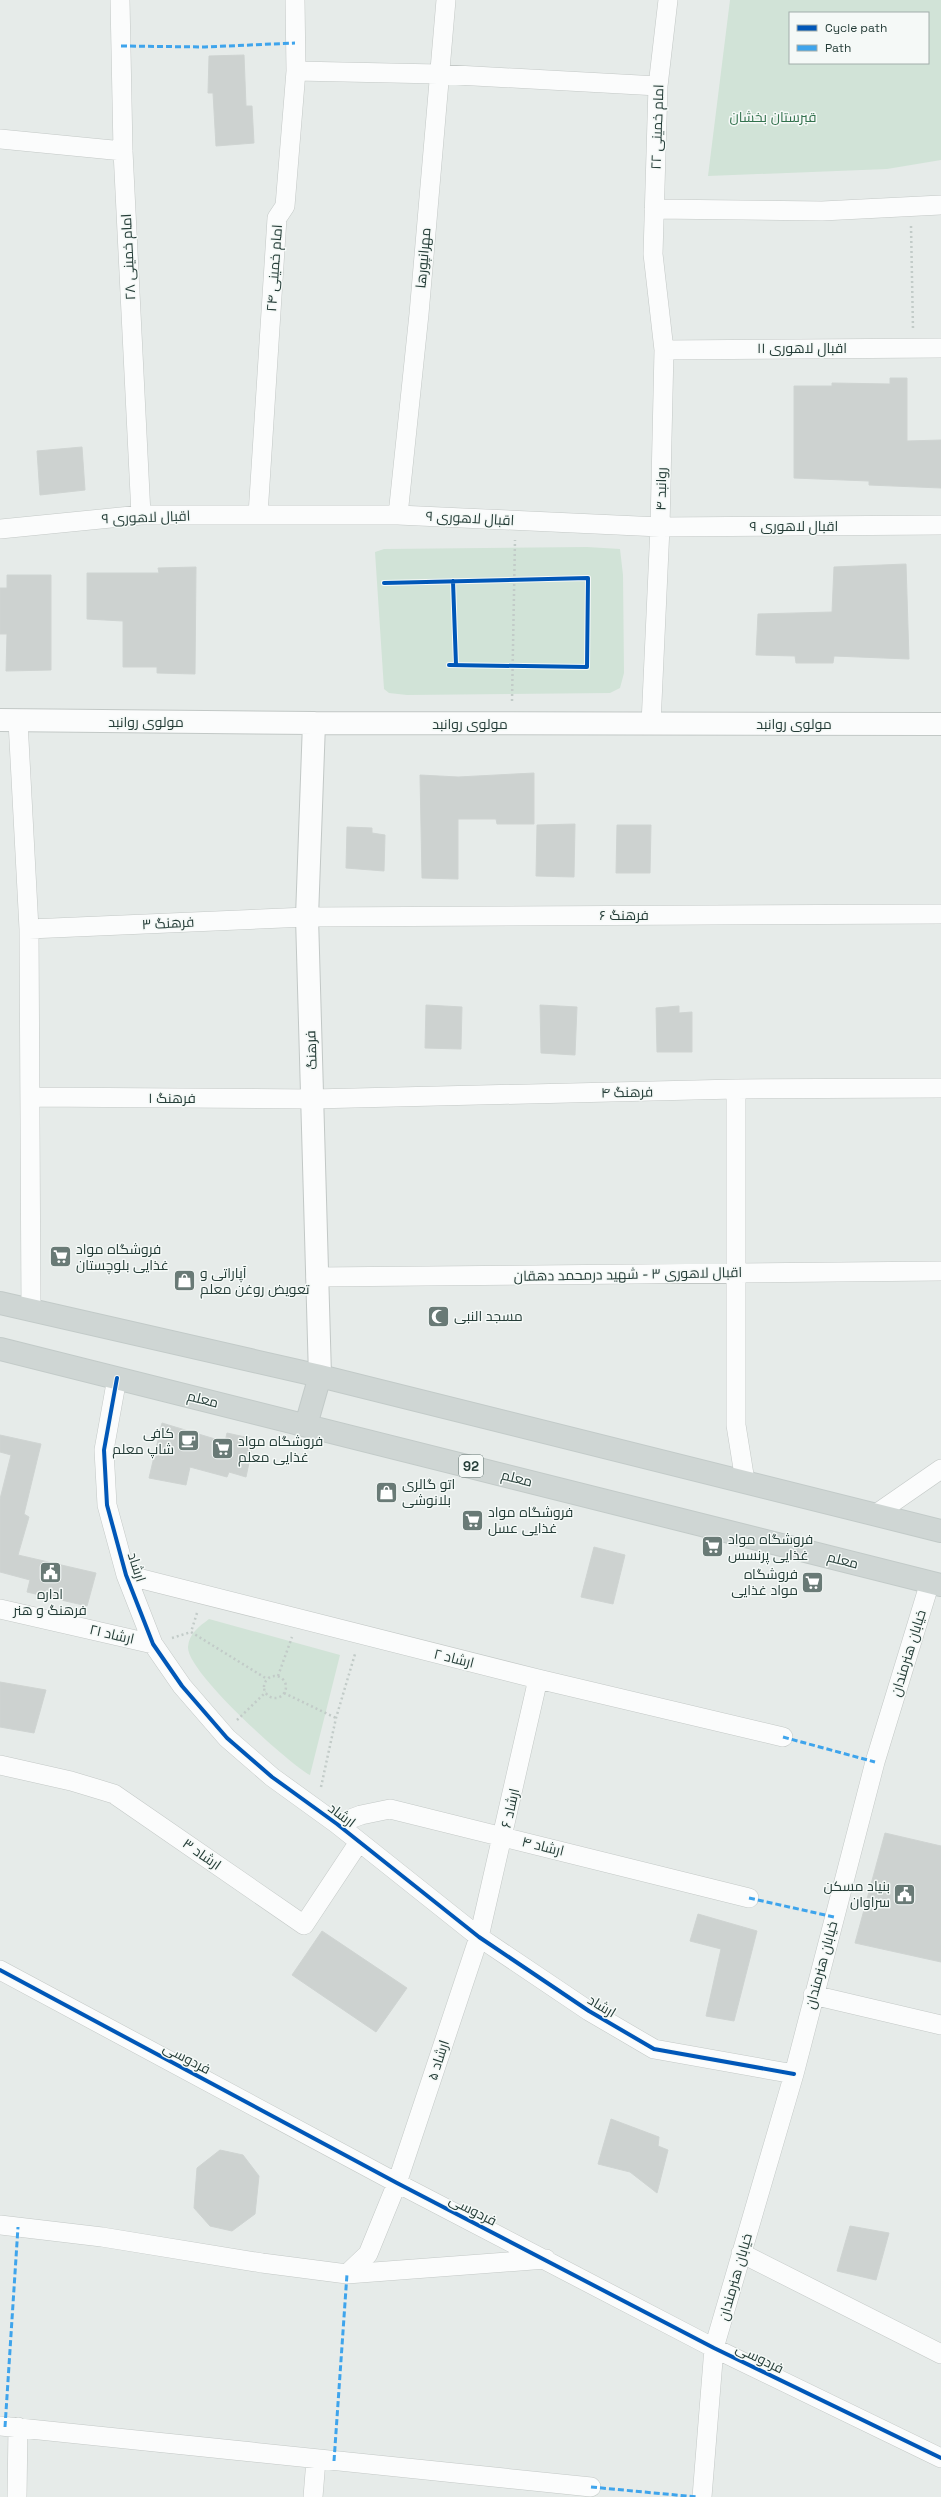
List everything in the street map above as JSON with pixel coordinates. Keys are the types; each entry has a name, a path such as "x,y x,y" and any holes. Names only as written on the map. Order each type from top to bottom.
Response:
{"main road":[{"path":"0,1303 320,1376 941,1531"},
{"name":"معلم","path":"0,1348 935,1584"},
{"path":"306,1425 320,1376"}],"street":[{"name":"امام خمینی ۲۸","path":"120,0 123,151 141,515"},
{"name":"امام خمینی ۲۴","path":"258,515 277,218 285,206 296,71 295,0"},
{"name":"مهرانپورها","path":"398,515 419,314 438,74 446,0"},
{"name":"امام خمینی ۲۲","path":"653,254 658,86 668,0"},
{"path":"296,71 438,74 658,86"},
{"path":"0,139 123,151"},
{"path":"654,209 822,211 941,205"},
{"name":"روانبد ۴","path":"651,724 660,527 664,350 653,254"},
{"name":"اقبال لاهوری ۱۱","path":"664,350 941,348"},
{"name":"اقبال لاهوری ۹","path":"0,529 141,515 398,515 660,527 941,525"},
{"path":"9,721 29,929 31,1311"},
{"name":"مولوی روانبد","path":"9,721 512,724 941,724"},
{"name":"فرهنگ","path":"314,723 307,917 320,1376"},
{"name":"فرهنگ ۶","path":"307,917 941,914"},
{"name":"فرهنگ ۳","path":"29,929 307,917"},
{"name":"فرهنگ ۴","path":"313,1099 736,1089 941,1088"},
{"path":"736,1089 736,1425 745,1481"},
{"name":"فرهنگ ۱","path":"31,1097 313,1099"},
{"name":"اقبال لاهوری ۳ - شهید درمحمد دهقان","path":"316,1277 941,1271"},
{"name":"ارشاد","path":"117,1378 104,1450 107,1505 126,1575 153,1644 182,1686 224,1734 272,1777 337,1824 479,1937 589,2011 654,2049 794,2074"},
{"path":"876,1514 941,1469"},
{"name":"ارشاد ۲","path":"126,1575 538,1679 784,1737"},
{"name":"خیابان هنرمندان","path":"702,2497 714,2348 794,2074 813,1995 875,1762 935,1584"},
{"name":"ارشاد ۲۱","path":"0,1609 153,1644"},
{"name":"ارشاد ۶","path":"479,1937 504,1836 538,1679"},
{"name":"ارشاد ۳","path":"0,1765 71,1781 114,1794 304,1925 359,1842"},
{"name":"ارشاد ۴","path":"337,1824 361,1815 390,1809 504,1836 749,1898"},
{"name":"ارشاد ۵","path":"347,2274 368,2254 397,2183 479,1937"},
{"name":"فردوسی","path":"0,1970 397,2183 714,2348 941,2458"},
{"path":"813,1995 941,2025"},
{"path":"0,2225 102,2237 262,2263 347,2274 546,2260"},
{"path":"741,2254 941,2354"},
{"path":"17,2497 9,2427 316,2460 591,2487"},
{"path":"313,2497 316,2460"}],"path":[{"path":"911,206 914,348"},
{"path":"512,724 515,520"},
{"path":"384,583 588,578 587,666 448,665"},
{"path":"453,581 456,665"},
{"path":"202,1594 191,1632 267,1679 278,1676"},
{"path":"278,1676 290,1648 296,1618"},
{"path":"316,1809 336,1718 360,1634"},
{"path":"278,1676 285,1682 284,1693"},
{"path":"267,1679 264,1686 266,1692 275,1698 284,1693"},
{"path":"224,1734 266,1692"},
{"path":"284,1693 336,1718"}],"green space":[{"name":"قبرستان بخشان","path":"730,0 941,0 941,160 887,169 708,176"},
{"path":"587,547 620,549 623,575 624,673 620,688 610,693 407,695 389,693 384,689 375,552 384,549"},
{"path":"209,1619 340,1655 310,1775 281,1753 240,1716 203,1676 192,1659 188,1647 190,1638 196,1630"}],"building":[{"path":"244,55 246,106 252,106 254,143 216,146 213,93 208,93 209,56"},
{"path":"890,378 907,378 907,441 941,440 941,488 869,485 869,481 794,478 794,386 832,386 832,383 890,384"},
{"path":"82,447 85,490 40,495 37,451"},
{"path":"906,564 909,659 834,656 833,663 796,663 795,656 756,655 758,614 832,612 834,567"},
{"path":"196,567 195,674 157,673 157,667 123,667 123,621 87,619 87,573 159,573 158,568"},
{"path":"7,575 51,575 51,670 6,671 7,634 0,634 0,588 7,588"},
{"path":"534,773 534,824 497,824 496,819 458,819 458,879 422,878 420,775 458,777"},
{"path":"575,824 574,877 536,876 537,825"},
{"path":"617,825 651,825 650,873 616,873"},
{"path":"347,827 372,828 372,833 385,835 384,871 346,868"},
{"path":"426,1005 462,1007 461,1049 425,1048"},
{"path":"540,1005 577,1007 575,1055 541,1053"},
{"path":"679,1006 679,1013 692,1012 692,1052 657,1052 656,1008"},
{"path":"162,1423 225,1442 227,1433 254,1439 246,1477 229,1472 227,1477 190,1467 186,1485 149,1478"},
{"path":"0,1435 41,1444 24,1514 29,1517 18,1555 96,1573 87,1606 27,1592 30,1580 0,1572 0,1499 11,1455 0,1452"},
{"path":"594,1547 625,1555 613,1604 581,1597"},
{"path":"0,1682 46,1690 34,1733 0,1727"},
{"name":"بنیاد مسکن سراوان","path":"885,1833 941,1846 941,1962 855,1943"},
{"path":"698,1914 757,1931 734,2021 706,2016 721,1949 690,1941"},
{"path":"322,1931 407,1988 376,2032 292,1975"},
{"path":"611,2119 659,2137 658,2146 668,2150 657,2193 630,2172 598,2164"},
{"path":"220,2150 243,2155 259,2176 255,2214 232,2231 210,2226 194,2208 197,2168"},
{"path":"850,2226 889,2233 876,2280 837,2271"}],"marked path":[{"path":"121,46 205,47 295,43"},
{"path":"783,1737 875,1762"},
{"path":"749,1898 834,1917"},
{"path":"5,2427 18,2227"},
{"path":"334,2461 347,2274"},
{"path":"591,2487 697,2497"}],"cycle path":[{"path":"384,583 588,578 587,667 449,665"},
{"path":"453,581 456,665"},
{"path":"117,1378 104,1450 107,1505 126,1575 153,1644 182,1686 227,1738 272,1777 337,1824 479,1937 589,2011 654,2049 794,2074"},
{"path":"0,1970 397,2183 714,2348 941,2458"}],"place":[{"name":"فروشگاه مواد غذایی بلوچستان","path":"60,1257"},
{"name":"آپاراتی و تعویض روغن معلم","path":"185,1281"},
{"name":"مسجد النبی","path":"439,1316"},
{"name":"کافی شاپ معلم","path":"189,1441"},
{"name":"فروشگاه مواد غذایی معلم","path":"223,1449"},
{"name":"اتو گالری بلانوشی","path":"387,1492"},
{"name":"فروشگاه مواد غذایی عسل","path":"473,1520"},
{"name":"فروشگاه مواد غذایی پرنسس","path":"712,1547"},
{"name":"اداره فرهنگ و هنر","path":"50,1572"},
{"name":"فروشگاه مواد غذایی","path":"813,1582"},
{"name":"بنیاد مسکن سراوان","path":"905,1894"}]}
